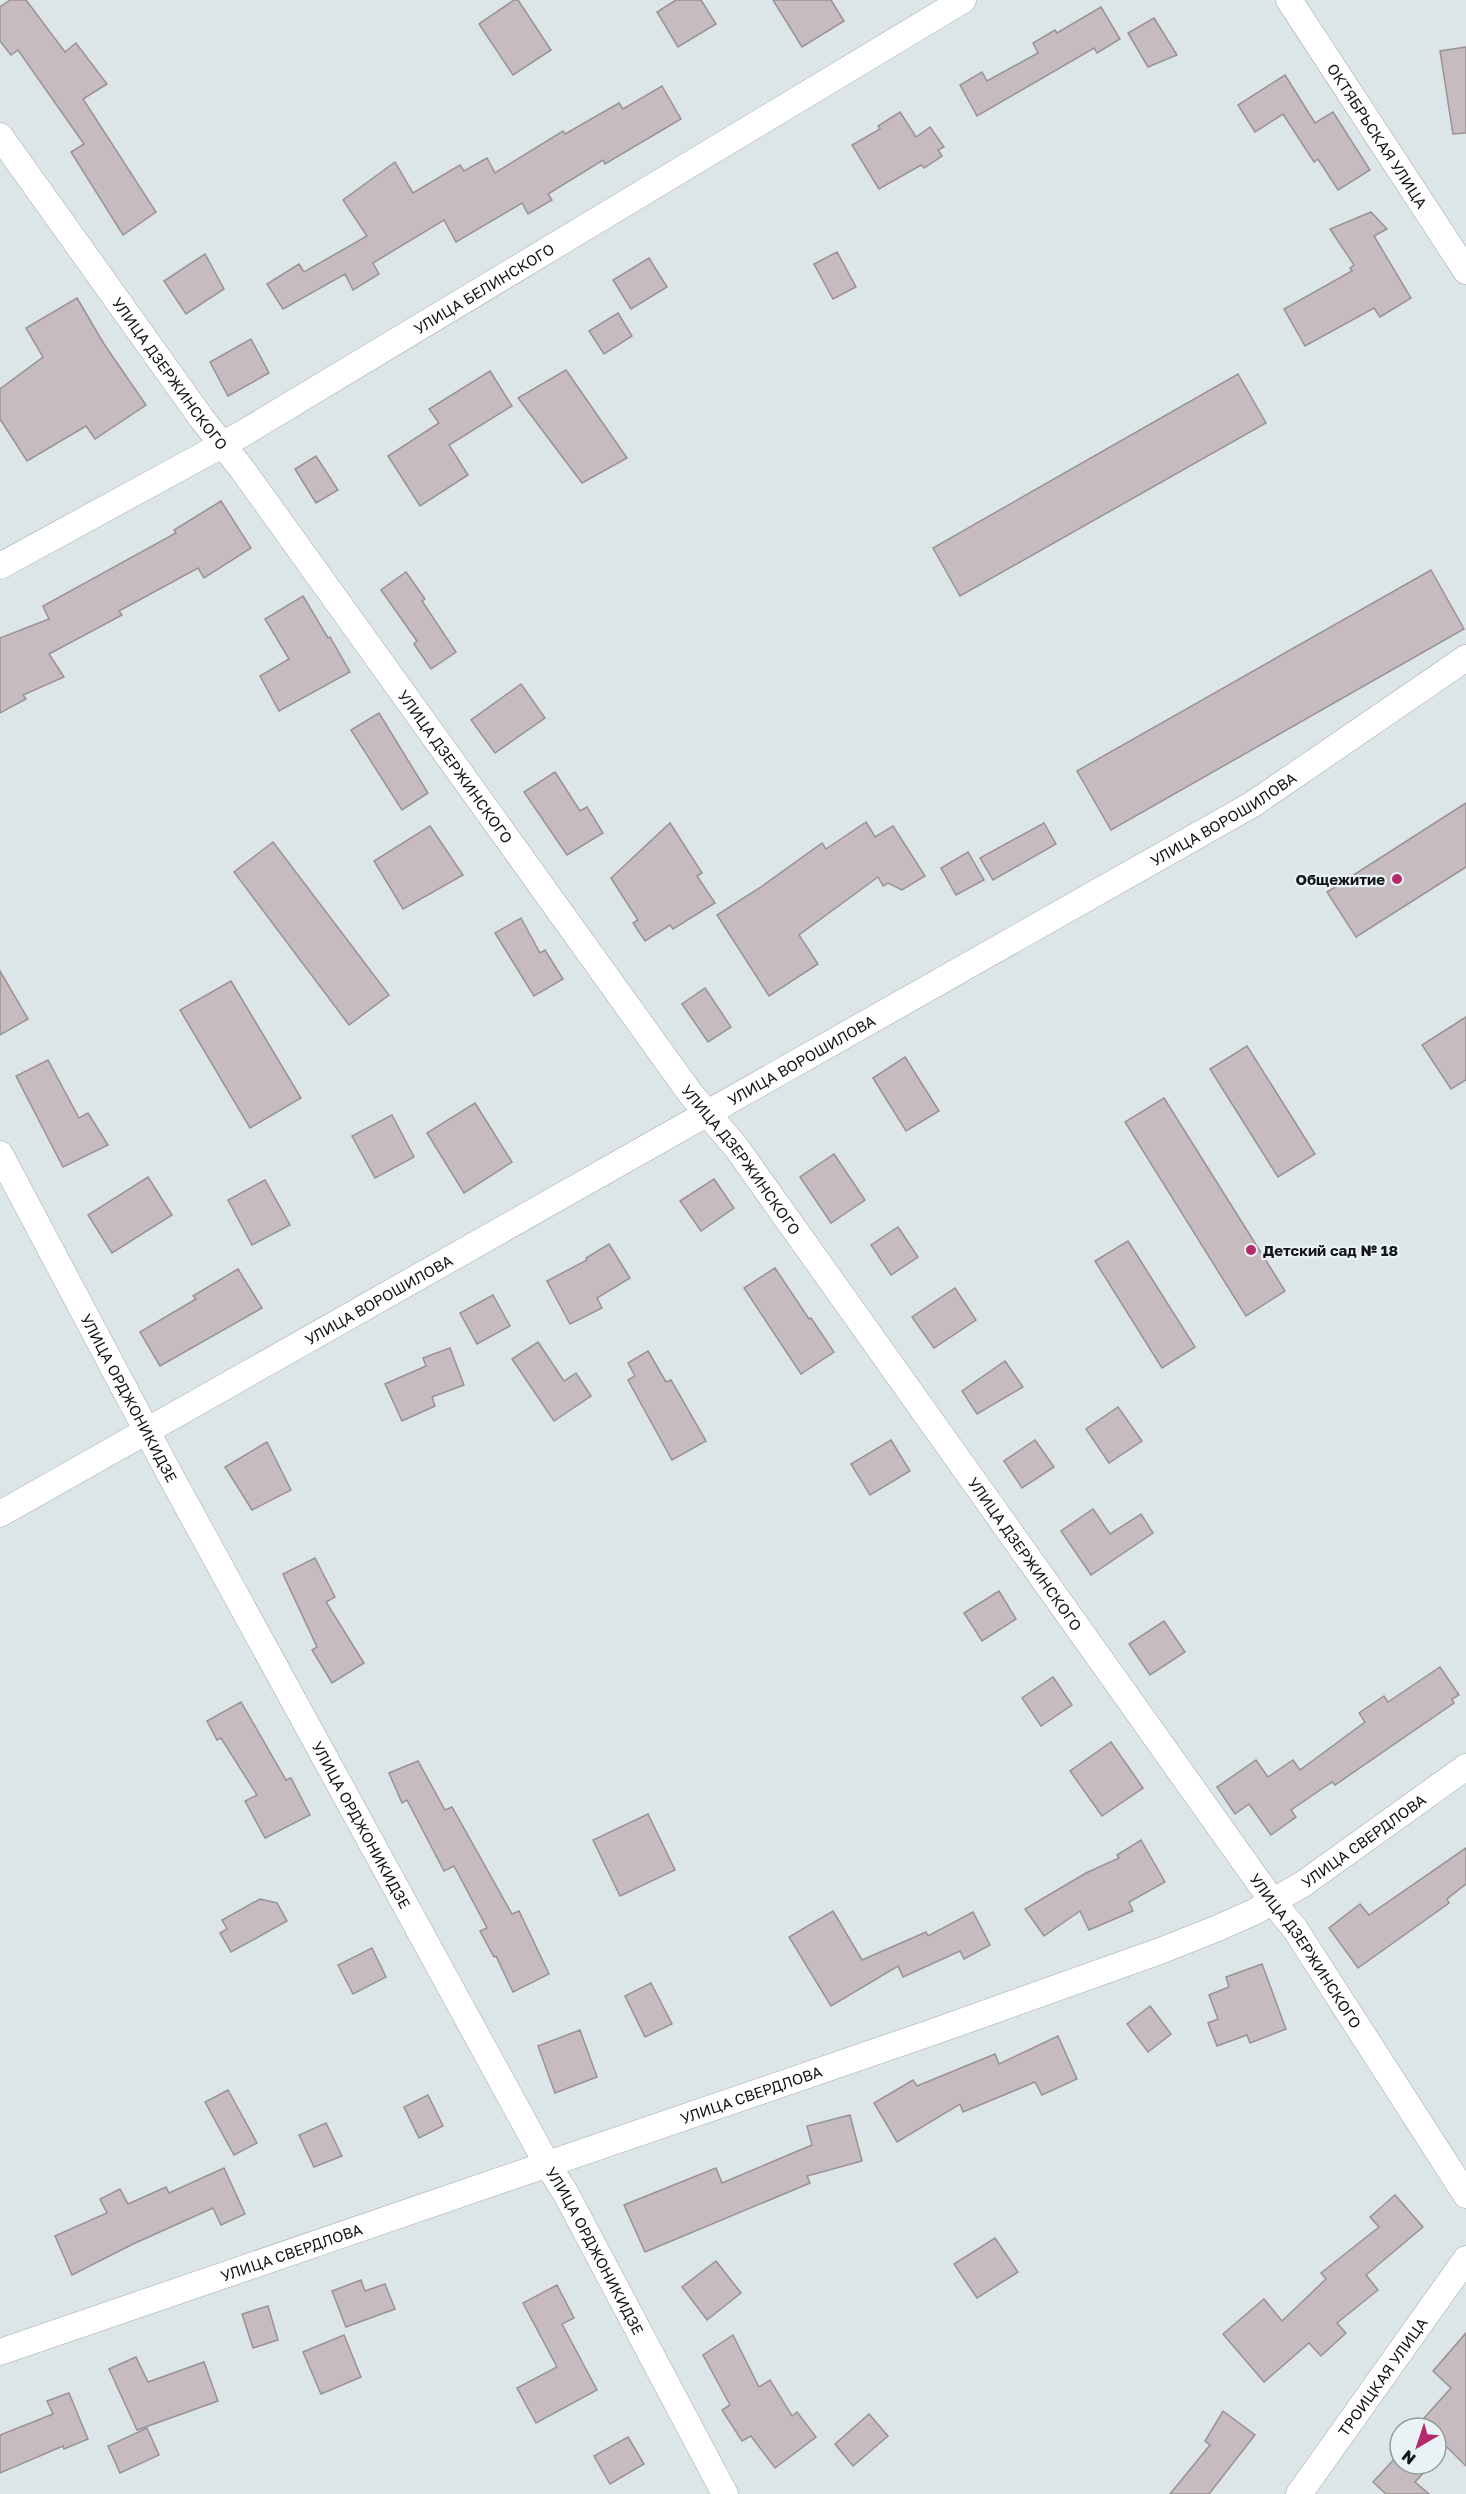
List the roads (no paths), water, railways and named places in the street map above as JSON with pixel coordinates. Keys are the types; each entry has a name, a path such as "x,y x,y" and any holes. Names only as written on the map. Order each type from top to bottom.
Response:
{"street":[{"name":"УЛИЦА БЕЛИНСКОГО","path":"0,566 223,446 963,0"},
{"name":"ОКТЯБРЬСКАЯ УЛИЦА","path":"1289,0 1466,271"},
{"name":"УЛИЦА ДЗЕРЖИНСКОГО","path":"0,136 690,1093 750,1167 1273,1902 1295,1929 1466,2195"},
{"name":"УЛИЦА ВОРОШИЛОВА","path":"0,1514 1253,804 1466,658"},
{"name":"УЛИЦА ОРДЖОНИКИДЗЕ","path":"0,1154 146,1431 547,2164 565,2192 725,2494"},
{"name":"УЛИЦА СВЕРДЛОВА","path":"0,2352 933,2032 1218,1928 1273,1902 1303,1884 1466,1767"},
{"name":"ТРОИЦКАЯ УЛИЦА","path":"1299,2494 1466,2259"}],"place":[{"name":"Общежитие","path":"1397,879"},
{"name":"Детский сад № 18","path":"1251,1250"}]}
